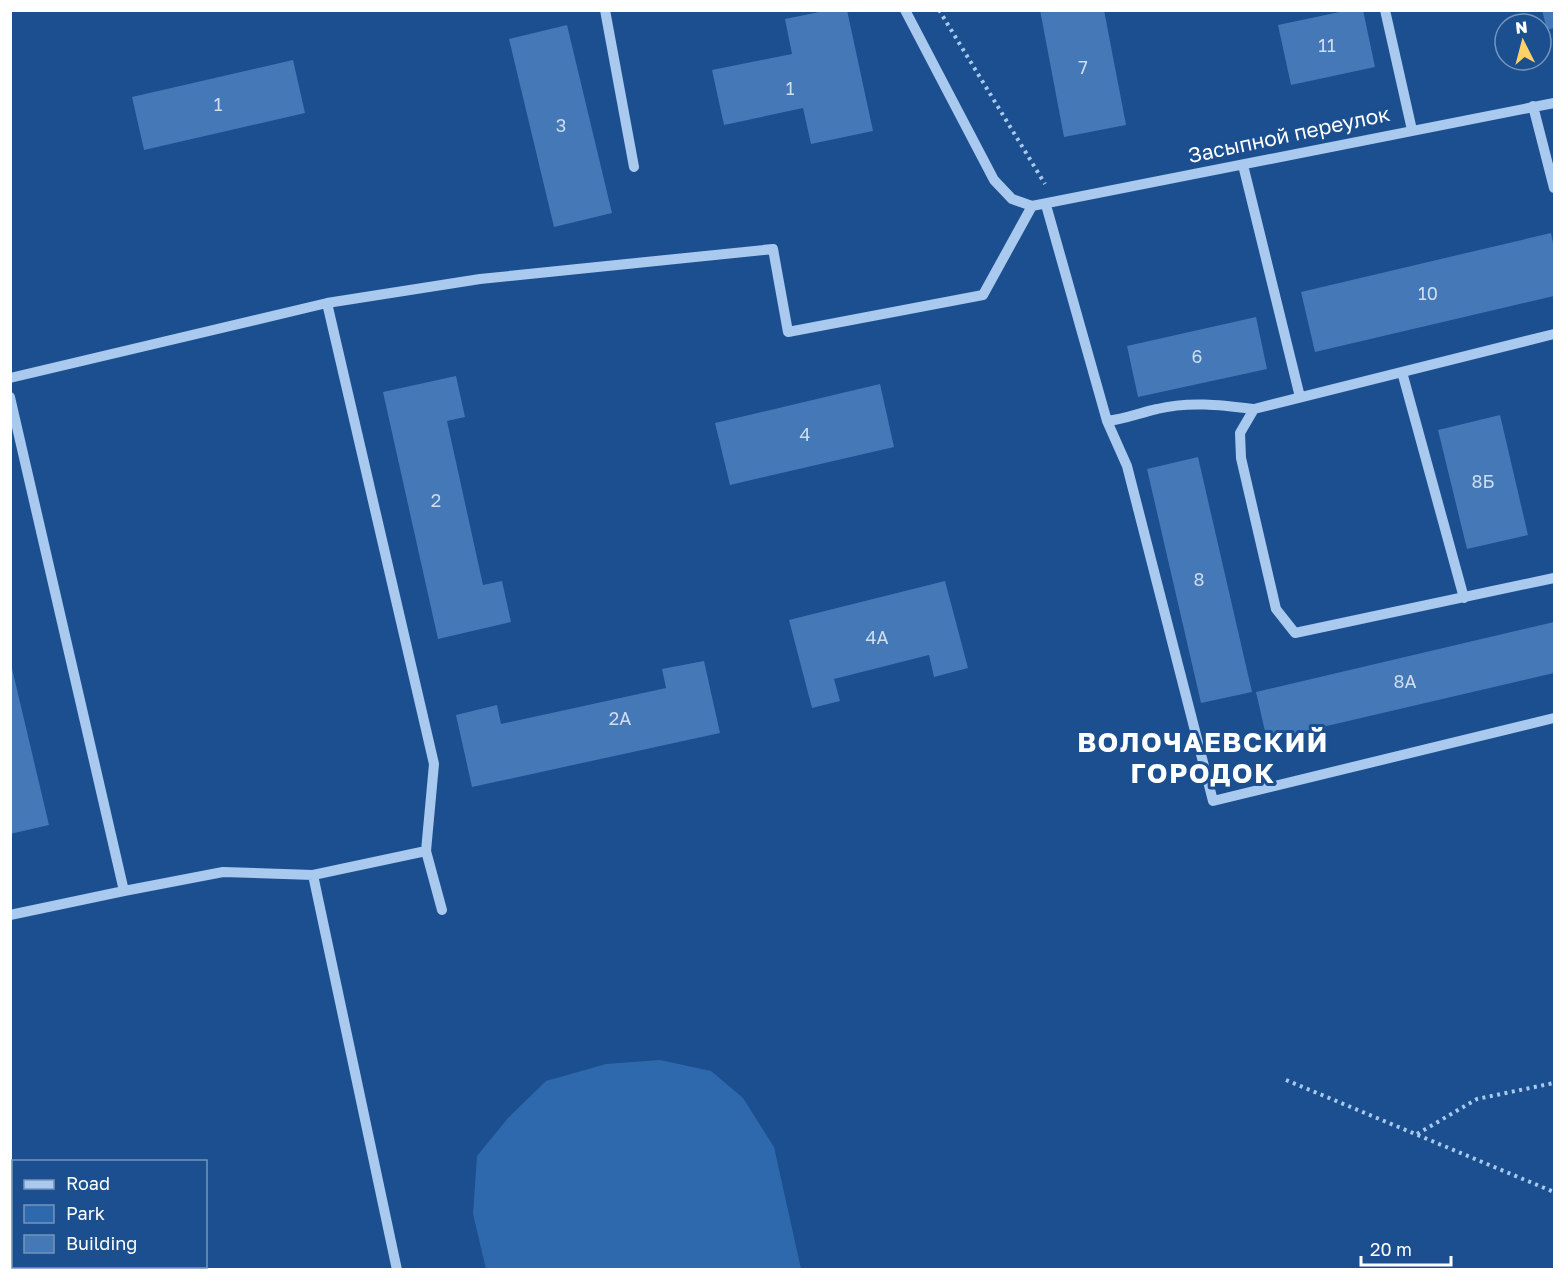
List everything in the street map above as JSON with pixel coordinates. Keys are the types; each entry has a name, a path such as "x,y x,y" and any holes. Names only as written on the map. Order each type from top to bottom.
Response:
{"street":[{"path":"605,10 634,167"},
{"path":"10,378 327,303 480,279 773,249 788,332 983,295 1032,206 1012,199 994,180 905,10"},
{"path":"1385,10 1412,130"},
{"name":"Засыпной переулок","path":"1032,206 1052,204 1554,103"},
{"path":"1533,106 1554,188"},
{"path":"1243,165 1300,397"},
{"path":"1052,204 1107,421 1127,466 1213,801 1554,718"},
{"path":"327,303 434,764 426,851 442,910"},
{"path":"1107,421 1125,419 1158,409 1205,403 1254,409 1554,334"},
{"path":"1402,372 1464,598"},
{"path":"10,398 124,891"},
{"path":"1254,409 1240,432 1241,458 1276,609 1296,633 1554,578"},
{"path":"10,915 223,872 313,875 426,851"},
{"path":"313,875 397,1269"}],"path":[{"path":"939,10 1052,204"},
{"path":"1286,1080 1554,1192"},
{"path":"1416,1134 1477,1099 1554,1083"}],"green space":[{"path":"660,1060 711,1071 743,1098 774,1147 801,1269 486,1269 473,1214 477,1156 508,1118 546,1081 606,1064"}],"building":[{"path":"829,10 847,10 873,131 811,144 803,108 724,125 712,70 792,54 785,19"},
{"path":"1040,10 1104,10 1126,125 1064,137"},
{"path":"1349,10 1363,10 1375,67 1291,85 1278,25"},
{"path":"1542,10 1554,10 1554,28 1553,12 1542,12"},
{"path":"567,25 612,213 554,227 509,39"},
{"path":"293,60 305,113 144,150 132,97"},
{"path":"1551,233 1554,248 1554,296 1315,352 1301,292"},
{"path":"1256,317 1267,369 1138,397 1127,346"},
{"path":"456,376 465,417 447,421 483,585 502,581 511,622 438,639 383,392"},
{"path":"880,384 894,447 730,485 715,423"},
{"path":"1500,415 1528,535 1467,549 1438,430"},
{"path":"1198,457 1252,692 1201,703 1147,469"},
{"path":"945,581 968,668 934,677 929,655 834,679 840,701 812,708 789,620"},
{"path":"1554,622 1554,673 1267,740 1256,692"},
{"path":"10,660 49,825 10,834"},
{"path":"704,661 720,733 472,787 456,715 497,705 501,724 666,688 662,669"},
{"path":"10,1247 12,1268 17,1270 10,1270"}],"district":[{"name":"ВОЛОЧАЕВСКИЙ ГОРОДОК","path":"1203,758"}]}
